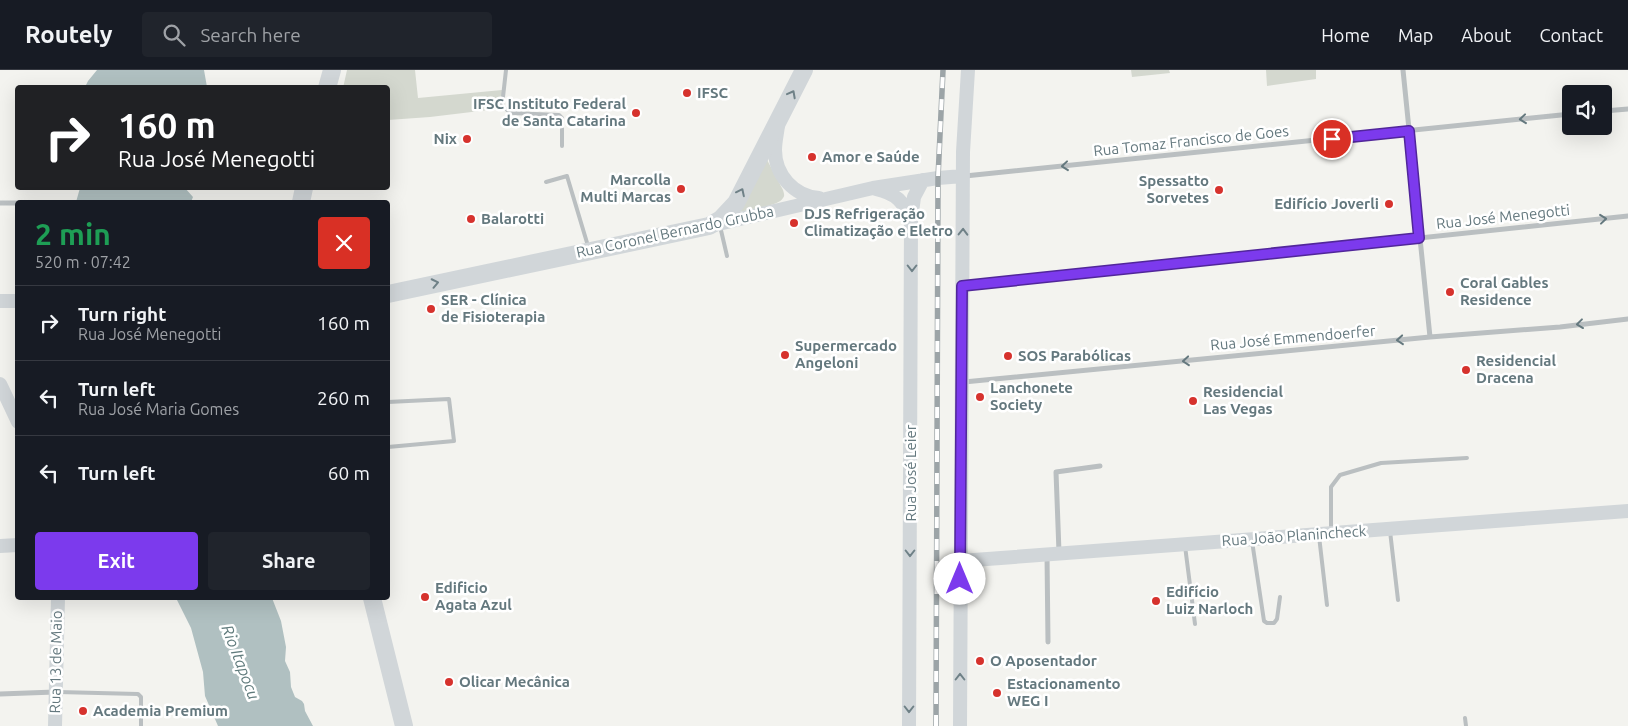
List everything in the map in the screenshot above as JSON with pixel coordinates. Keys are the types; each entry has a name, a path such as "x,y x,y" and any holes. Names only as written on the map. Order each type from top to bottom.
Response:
{"highway":[{"path":"328,85 332,70"},
{"path":"714,225 736,203 804,70"},
{"name":"Rua Coronel Bernardo Grubba","path":"390,294 714,225"},
{"path":"372,600 404,726"}],"street":[{"path":"960,726 963,152 968,70"},
{"path":"1403,70 1430,337"},
{"path":"1612,110 1628,108"},
{"name":"Rua Tomaz Francisco de Goes","path":"963,176 1562,115"},
{"path":"779,119 775,150 776,158 778,167 788,184 790,198 781,210"},
{"path":"963,152 958,161 940,177 957,186 963,196"},
{"name":"Rua Coronel Bernardo Grubba","path":"714,225 873,188 940,177 963,176"},
{"name":"Rua José Leier","path":"909,726 912,220 914,197 923,180"},
{"path":"788,184 806,196 824,199"},
{"path":"873,188 889,192 899,198 912,220"},
{"path":"0,203 15,203"},
{"name":"Rua José Menegotti","path":"962,286 1628,216"},
{"name":"Rua José Emmendoerfer","path":"961,382 1628,318"},
{"path":"0,384 15,416"},
{"path":"1048,642 1056,472 1100,466"},
{"name":"Rua João Planincheck","path":"960,561 1628,511"},
{"path":"0,546 15,545"},
{"name":"Rua 13 de Maio","path":"55,726 58,600"},
{"path":"0,694 56,692"}],"lane":[{"path":"506,70 502,106 511,112 527,115 559,115 562,118 562,146"},
{"path":"546,182 567,176 589,251"},
{"path":"714,225 727,256"},
{"path":"390,402 449,399 454,441 390,447"},
{"path":"1326,605 1325,533 1331,487 1340,475 1381,463 1467,458"},
{"path":"1390,528 1398,600"},
{"path":"1252,539 1264,621 1267,623 1274,623 1278,619 1280,597"},
{"path":"1185,544 1195,624"},
{"path":"56,692 138,694 141,697 142,726"},
{"path":"1465,718 1466,726"}],"shaded area":[{"path":"347,70 415,70 418,98 502,90 505,108 390,120 390,85 344,85"},
{"path":"1131,70 1169,70 1170,73 1132,77"},
{"path":"1266,70 1316,70 1316,79 1267,86"},
{"path":"765,156 783,190 784,197 770,205 739,212"}],"water":[{"path":"97,70 204,70 207,85 86,85"},
{"path":"79,190 187,190 193,197 192,200 77,200"},
{"name":"Rio Itapocu","path":"177,600 273,600 281,621 286,647 285,661 290,672 291,687 295,697 304,704 305,711 313,726 218,726 205,696 203,672 191,628"}],"railway":[{"path":"936,726 938,178 943,70"}],"place":[{"name":"IFSC","path":"687,93"},
{"name":"IFSC Instituto Federal de Santa Catarina","path":"636,113"},
{"name":"Nix","path":"467,139"},
{"name":"Amor e Saúde","path":"812,157"},
{"name":"Marcolla Multi Marcas","path":"681,189"},
{"name":"Spessatto Sorvetes","path":"1219,190"},
{"name":"Edifício Joverli","path":"1389,204"},
{"name":"Balarotti","path":"471,219"},
{"name":"DJS Refrigeração Climatização e Eletro","path":"794,223"},
{"name":"Coral Gables Residence","path":"1450,292"},
{"name":"SER - Clínica de Fisioterapia","path":"431,309"},
{"name":"Supermercado Angeloni","path":"785,355"},
{"name":"SOS Parabólicas","path":"1008,356"},
{"name":"Residencial Dracena","path":"1466,370"},
{"name":"Lanchonete Society","path":"980,397"},
{"name":"Residencial Las Vegas","path":"1193,401"},
{"name":"Edificio Agata Azul","path":"425,597"},
{"name":"Edifício Luiz Narloch","path":"1156,601"},
{"name":"O Aposentador","path":"980,661"},
{"name":"Olicar Mecânica","path":"449,682"},
{"name":"Estacionamento WEG I","path":"997,693"},
{"name":"Academia Premium","path":"83,711"}],"route":[{"path":"960,579 962,286 1419,238 1409,131 1332,139"}]}
